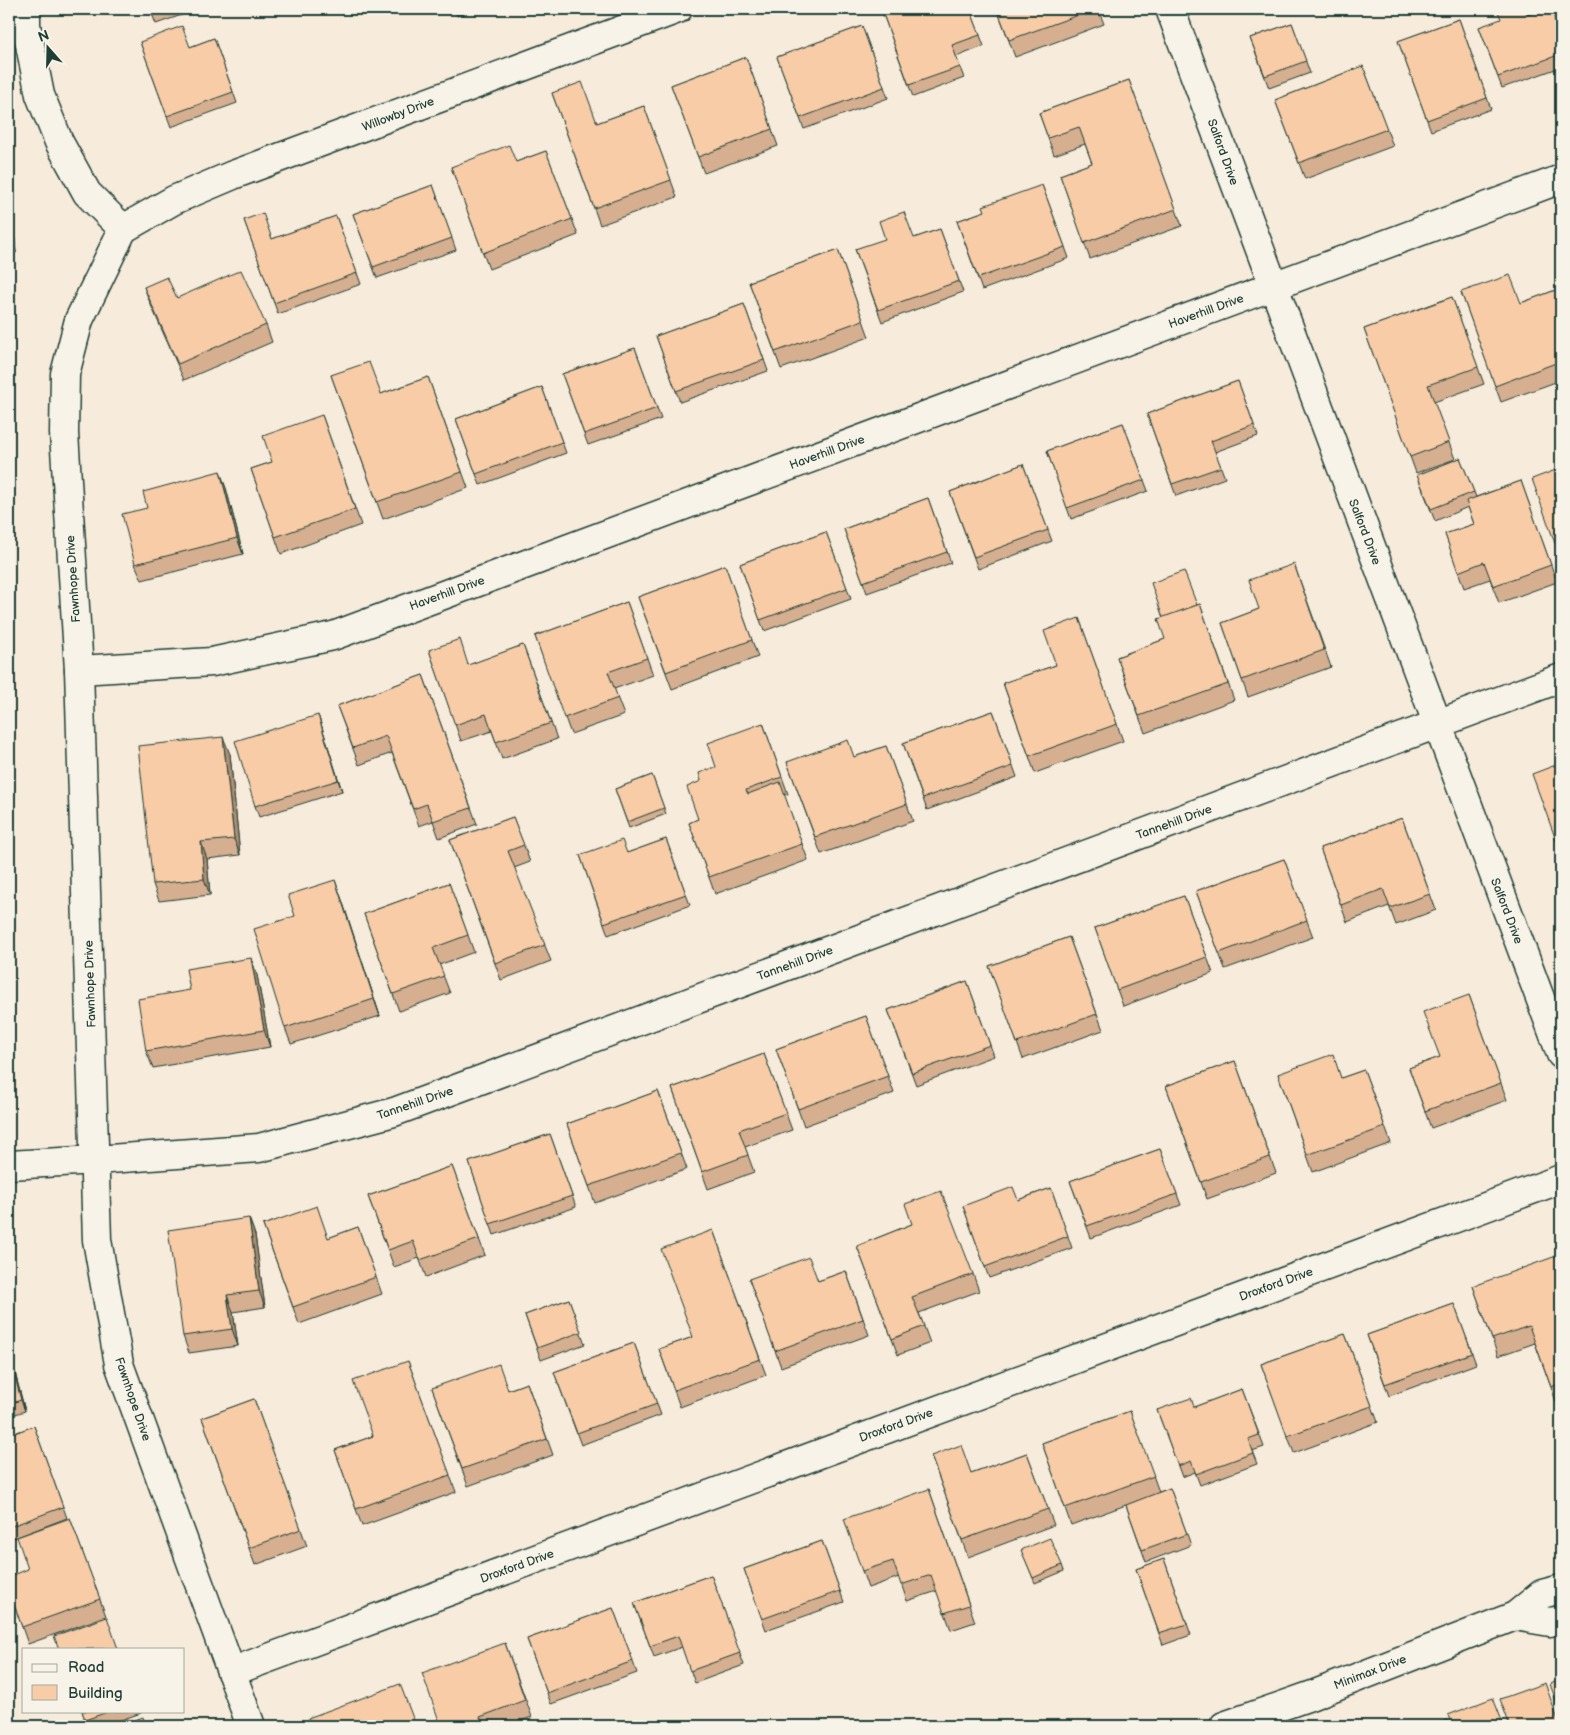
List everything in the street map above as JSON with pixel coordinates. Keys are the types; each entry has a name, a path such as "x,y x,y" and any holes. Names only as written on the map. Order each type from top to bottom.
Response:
{"street":[{"path":"26,9 26,25 40,95 60,142 87,193 123,229"},
{"name":"Willowby Drive","path":"123,229 174,200 233,175 648,14 678,9"},
{"name":"Salford Drive","path":"1170,9 1561,1054"},
{"name":"Haverhill Drive","path":"79,670 212,662 333,636 1561,179"},
{"name":"Fawnhope Drive","path":"123,229 78,320 65,374 64,432 79,670 98,1240 119,1364 251,1726"},
{"name":"Tannehill Drive","path":"9,1164 96,1160 259,1148 394,1112 1561,678"},
{"name":"Droxford Drive","path":"231,1672 1561,1179"},
{"name":"Minimax Drive","path":"1224,1726 1310,1696 1515,1616 1542,1594 1561,1589"},
{"path":"1515,1616 1550,1622 1561,1620"}],"building":[{"path":"150,9 164,9 152,13"},
{"path":"896,9 970,9 980,35 952,45 960,67 909,85 883,14"},
{"path":"997,9 1095,9 1009,40"},
{"path":"1497,9 1524,9 1527,15 1551,9 1561,36 1561,54 1498,77 1479,27 1501,19"},
{"path":"1459,19 1487,98 1427,120 1398,41"},
{"path":"1292,23 1306,61 1265,76 1250,38"},
{"path":"182,26 190,47 214,38 233,92 167,116 140,42"},
{"path":"862,26 884,87 800,118 777,57"},
{"path":"746,57 772,129 698,157 671,85"},
{"path":"1363,66 1387,129 1299,163 1275,100"},
{"path":"1129,80 1176,209 1084,243 1060,175 1092,163 1079,127 1048,138 1039,113"},
{"path":"582,82 597,123 644,106 671,180 594,208 552,93"},
{"path":"509,145 516,162 546,151 572,219 483,253 451,167"},
{"path":"433,185 452,238 373,267 353,214"},
{"path":"1042,185 1065,247 978,278 957,221 985,211 983,206"},
{"path":"904,212 914,238 940,229 959,281 878,310 855,249 885,239 879,221"},
{"path":"263,213 272,239 336,216 357,273 274,303 244,220"},
{"path":"838,250 863,320 775,352 749,282"},
{"path":"241,270 266,325 178,364 144,287 167,277 177,298"},
{"path":"1510,275 1521,303 1561,288 1561,361 1495,386 1461,292"},
{"path":"1452,297 1478,367 1428,385 1449,442 1410,457 1364,329"},
{"path":"744,304 764,360 676,391 656,336"},
{"path":"635,348 657,408 584,434 562,374"},
{"path":"369,362 381,394 428,377 462,472 377,502 331,375"},
{"path":"1238,381 1254,425 1211,441 1221,467 1172,484 1147,414"},
{"path":"542,387 562,442 476,474 456,419"},
{"path":"322,415 355,509 275,537 251,469 272,462 263,436"},
{"path":"1123,423 1144,480 1067,508 1047,451"},
{"path":"1460,458 1474,492 1431,509 1417,475"},
{"path":"1023,464 1048,530 974,557 950,492"},
{"path":"1561,468 1561,560 1532,479"},
{"path":"220,471 237,538 135,564 122,514 147,508 143,492"},
{"path":"1521,481 1551,565 1493,586 1484,562 1458,572 1445,534 1474,524 1466,501"},
{"path":"928,498 947,552 863,582 844,529"},
{"path":"826,532 847,588 760,620 740,564"},
{"path":"1294,564 1324,650 1242,680 1222,623 1259,609 1249,580"},
{"path":"725,565 752,640 666,672 638,597"},
{"path":"1184,571 1197,605 1163,618 1151,583"},
{"path":"627,602 647,658 608,672 618,698 564,718 535,636"},
{"path":"1200,604 1228,684 1139,716 1117,657 1165,639 1158,619"},
{"path":"1079,618 1117,724 1029,756 1003,683 1056,665 1044,631"},
{"path":"460,639 468,665 523,645 551,723 496,742 486,714 455,725 429,650"},
{"path":"423,675 471,808 433,821 427,804 413,809 386,736 353,748 337,706"},
{"path":"993,711 1013,766 923,798 903,743"},
{"path":"318,715 338,780 255,806 235,741"},
{"path":"763,723 782,777 746,790 748,794 780,782 802,844 709,877 689,823 698,819 687,787 701,781 699,773 716,767 708,743"},
{"path":"223,737 234,839 201,842 204,879 153,884 138,746"},
{"path":"848,740 854,757 886,746 907,804 815,837 787,762"},
{"path":"1561,763 1561,854 1532,774"},
{"path":"652,775 664,808 627,822 615,789"},
{"path":"513,817 524,845 508,851 545,945 495,963 450,840"},
{"path":"1402,818 1430,894 1390,908 1383,889 1341,905 1320,848"},
{"path":"666,839 686,894 604,923 580,855 622,840 627,853"},
{"path":"1284,859 1307,920 1219,953 1196,891"},
{"path":"335,880 374,999 285,1028 254,929 295,916 288,895"},
{"path":"449,883 468,935 433,948 444,976 393,994 364,914"},
{"path":"1184,896 1207,957 1117,990 1095,928"},
{"path":"1069,937 1097,1014 1017,1043 989,966"},
{"path":"251,958 264,1030 146,1051 138,999 190,990 186,969"},
{"path":"967,981 990,1045 912,1073 888,1010"},
{"path":"1469,995 1501,1083 1425,1111 1409,1068 1440,1057 1423,1012"},
{"path":"866,1016 888,1076 798,1109 776,1049"},
{"path":"764,1054 786,1113 739,1130 748,1155 702,1172 672,1088"},
{"path":"1333,1054 1341,1078 1364,1070 1385,1127 1307,1155 1278,1074"},
{"path":"1235,1061 1270,1157 1201,1182 1166,1086"},
{"path":"658,1091 681,1153 589,1186 567,1124"},
{"path":"550,1134 572,1196 490,1224 469,1162"},
{"path":"1160,1149 1177,1194 1087,1226 1070,1181"},
{"path":"452,1166 479,1239 420,1260 413,1241 388,1250 368,1196"},
{"path":"1013,1187 1018,1200 1051,1188 1068,1236 985,1267 963,1206"},
{"path":"941,1191 973,1274 912,1297 924,1326 892,1339 857,1246 912,1224 905,1204"},
{"path":"317,1206 328,1238 358,1227 376,1277 293,1307 263,1225"},
{"path":"249,1218 259,1291 227,1295 232,1329 183,1336 168,1230"},
{"path":"713,1230 760,1359 674,1390 659,1349 693,1337 661,1249"},
{"path":"1559,1255 1561,1262 1561,1383 1551,1387 1529,1326 1492,1339 1473,1286"},
{"path":"809,1257 818,1281 846,1271 863,1319 775,1351 749,1279"},
{"path":"569,1299 581,1332 537,1348 525,1315"},
{"path":"1454,1304 1472,1353 1385,1384 1367,1335"},
{"path":"1345,1334 1372,1406 1287,1436 1261,1364"},
{"path":"634,1343 657,1404 577,1433 554,1372"},
{"path":"9,1354 21,1400 9,1404"},
{"path":"408,1361 450,1475 356,1509 335,1450 373,1436 353,1381"},
{"path":"499,1364 508,1390 527,1383 547,1439 462,1469 432,1388"},
{"path":"1242,1389 1259,1435 1248,1439 1253,1453 1196,1474 1191,1461 1178,1466 1157,1410 1191,1398 1194,1407"},
{"path":"254,1399 301,1529 249,1548 202,1418"},
{"path":"1130,1411 1154,1476 1065,1508 1042,1443"},
{"path":"34,1426 63,1507 9,1527 9,1435"},
{"path":"961,1445 971,1473 1027,1453 1048,1509 962,1540 931,1456"},
{"path":"1170,1488 1187,1534 1142,1550 1126,1505"},
{"path":"929,1489 969,1605 944,1613 931,1575 901,1585 893,1561 862,1571 844,1519"},
{"path":"70,1518 100,1599 22,1627 9,1590 9,1577 28,1569 17,1537"},
{"path":"1050,1538 1062,1565 1033,1578 1021,1550"},
{"path":"822,1541 840,1591 762,1619 744,1569"},
{"path":"1164,1559 1187,1624 1159,1633 1136,1569"},
{"path":"711,1575 740,1653 690,1671 678,1636 650,1646 634,1603"},
{"path":"613,1608 633,1661 547,1693 527,1639"},
{"path":"107,1617 118,1648 59,1648 54,1636"},
{"path":"505,1643 525,1700 480,1717 484,1726 441,1726 422,1673"},
{"path":"1561,1680 1561,1715 1550,1684"},
{"path":"1545,1683 1560,1726 1510,1726 1500,1699"},
{"path":"400,1684 416,1726 312,1726 308,1718"},
{"path":"1493,1698 1504,1726 1452,1726 1448,1715"},
{"path":"82,1712 107,1712 85,1720"},
{"path":"143,1717 146,1726 119,1726"},
{"path":"1447,1720 1449,1726 1429,1726"}]}
